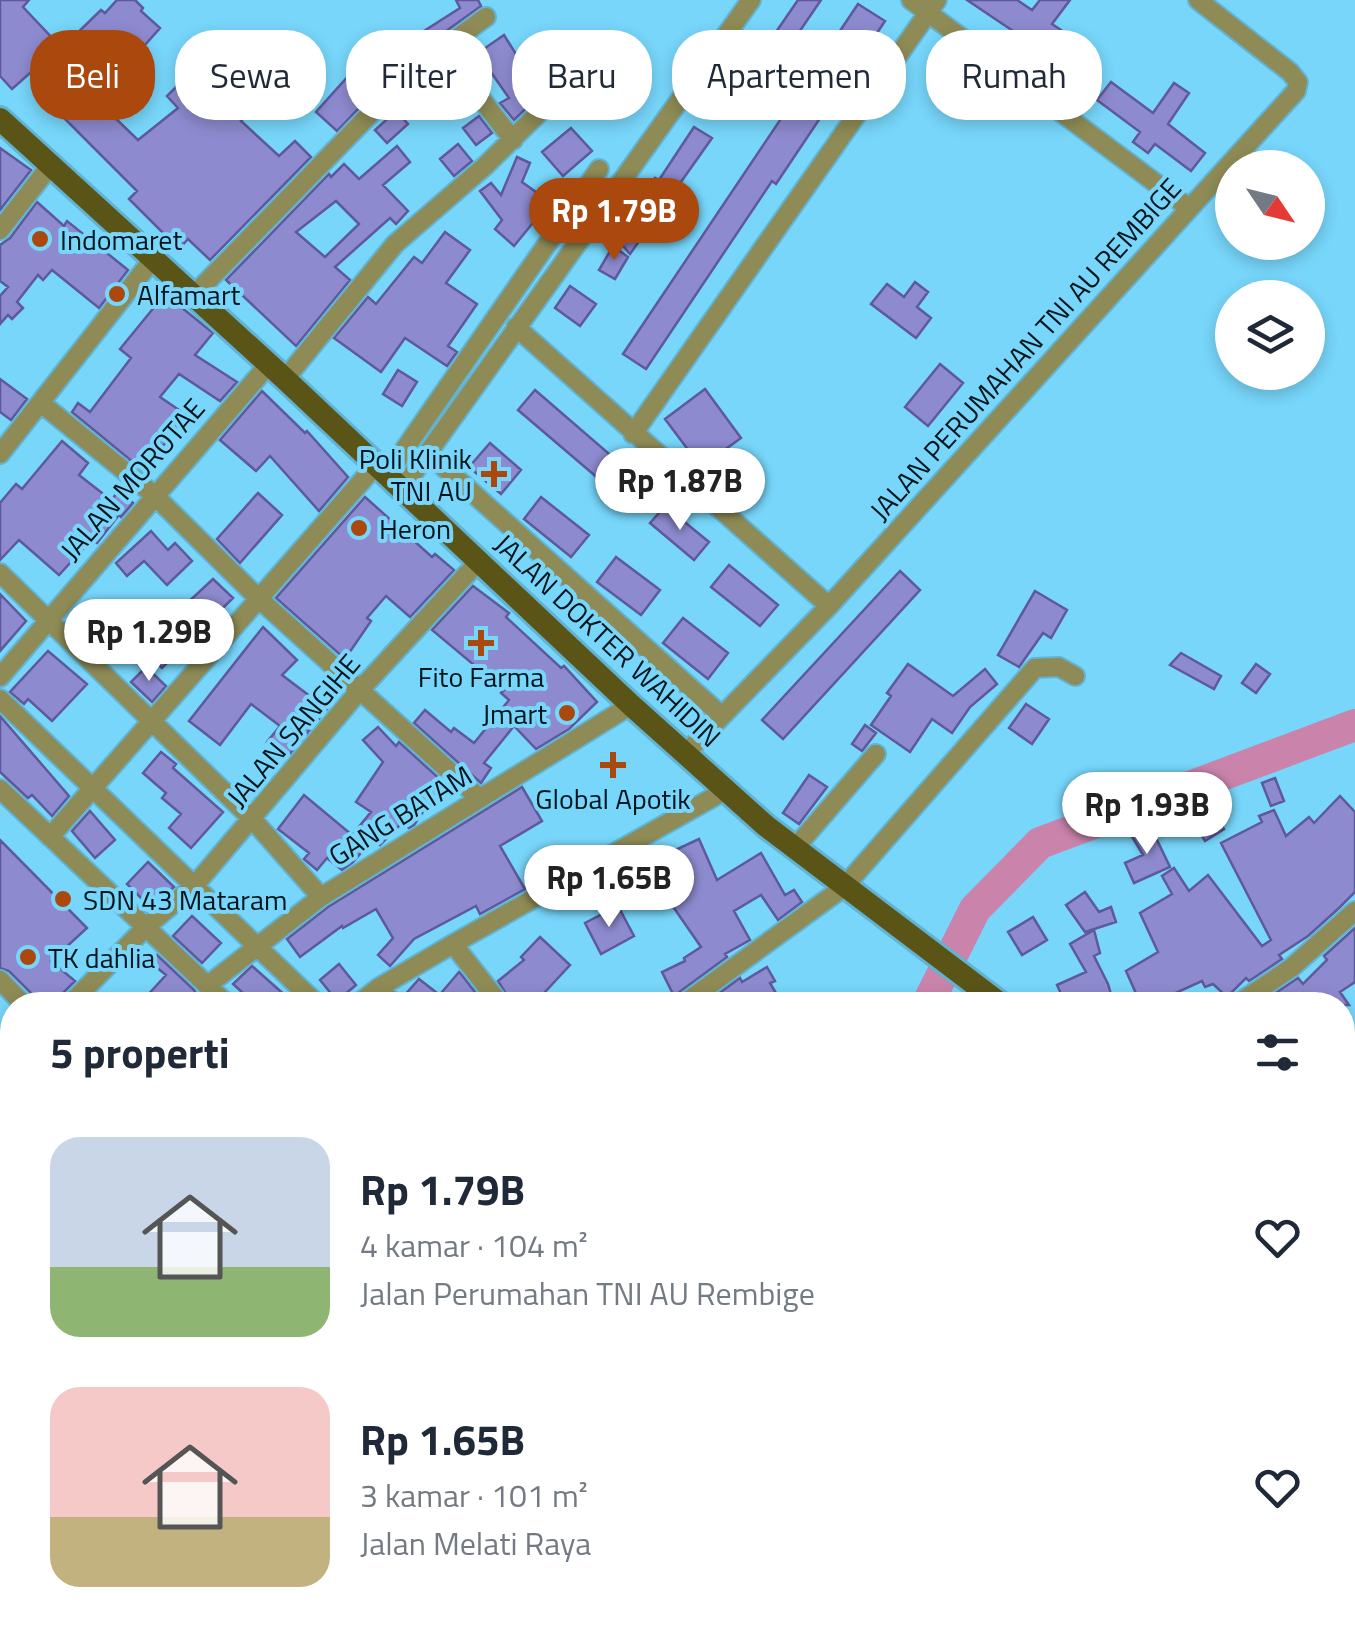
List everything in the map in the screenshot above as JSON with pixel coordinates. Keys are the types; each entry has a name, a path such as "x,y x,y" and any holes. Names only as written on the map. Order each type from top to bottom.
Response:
{"main road":[{"name":"JALAN DOKTER WAHIDIN","path":"0,118 726,790 794,849 985,992"}],"street":[{"path":"50,838 152,724 257,597 387,477 428,453 751,0"},
{"path":"911,0 933,6 1189,208"},
{"name":"JALAN PERUMAHAN TNI AU REMBIGE","path":"686,753 829,606 1296,91 1298,82 1290,72 1198,0"},
{"path":"633,434 933,6"},
{"path":"470,30 486,17"},
{"path":"492,114 512,140"},
{"path":"194,295 364,120"},
{"name":"JALAN MOROTAE","path":"0,678 154,495 395,244 532,120"},
{"path":"0,230 50,166"},
{"path":"387,477 599,169"},
{"path":"0,454 153,259"},
{"path":"516,327 829,606"},
{"path":"41,403 154,495 257,597 478,798"},
{"path":"428,453 722,716"},
{"name":"JALAN SANGIHE","path":"81,992 145,928 195,886 358,691 478,562"},
{"path":"0,573 253,820 321,897"},
{"path":"700,992 844,887 1035,668 1059,667 1075,676"},
{"path":"0,699 305,992"},
{"name":"GANG BATAM","path":"208,985 321,897 632,705"},
{"path":"794,849 876,754"},
{"path":"0,789 215,992"},
{"path":"373,992 726,790"},
{"path":"1255,992 1291,968 1355,910"},
{"path":"453,944 492,992"},
{"path":"378,988 382,992"}],"building":[{"path":"0,0 29,0 23,7 45,30 30,30 30,73 12,89 0,76"},
{"path":"117,0 135,0 160,28 155,34 155,30 80,30 101,10 105,13"},
{"path":"456,0 478,0 481,6 448,30 426,30 460,8"},
{"path":"798,0 821,0 801,30 777,30"},
{"path":"967,0 1017,0 1032,10 1040,0 1070,0 1052,24 1061,30 1012,30"},
{"path":"858,4 885,21 879,30 841,30"},
{"path":"504,35 512,48 512,118 500,103 509,98 492,74 492,43"},
{"path":"346,79 347,120 337,131 325,120 326,101"},
{"path":"1111,82 1153,113 1174,83 1189,93 1168,124 1205,153 1191,171 1155,144 1148,153 1133,142 1140,132 1102,104 1102,94"},
{"path":"175,88 175,105 167,96"},
{"path":"175,110 175,120 242,120 279,156 295,141 311,157 210,260 188,239 179,249 129,199 137,191 66,120 117,120 138,140"},
{"path":"386,120 404,120 408,124 387,143 375,130"},
{"path":"474,120 482,120 492,133 476,145 463,128"},
{"path":"780,120 819,120 776,184 772,181 646,369 623,354"},
{"path":"694,127 712,138 630,254 617,239 655,178 659,180"},
{"path":"571,128 592,151 563,176 542,152"},
{"path":"458,144 472,161 454,176 440,159"},
{"path":"397,146 410,162 383,185 408,211 396,224 390,218 335,267 350,280 296,346 226,280 329,174 331,177 344,164 359,179","holes":["336,201 359,224 325,257 296,232"]},
{"path":"0,148 31,170 0,210"},
{"path":"517,157 530,163 522,182 550,202 514,246 495,229 502,220 480,191 491,183 501,195"},
{"path":"37,202 64,226 67,221 128,270 99,308 52,270 43,280 38,275 17,302 23,308 0,324 0,296 8,287 0,281 0,245 10,238"},
{"path":"445,232 470,250 446,283 477,304 448,346 457,352 447,366 405,338 381,372 334,338 368,297 376,304 414,257 422,263"},
{"path":"613,246 628,257 615,279 599,270"},
{"path":"915,282 928,292 917,307 931,318 916,338 871,304 887,284 904,297"},
{"path":"570,286 596,304 580,326 555,308"},
{"path":"165,294 213,333 195,355 237,382 220,401 179,374 160,397 185,414 145,472 72,412 78,403 90,412 131,358 120,349"},
{"path":"940,364 963,383 928,426 905,407"},
{"path":"398,370 417,382 402,406 383,394"},
{"path":"0,379 27,399 11,420 0,412"},
{"path":"705,389 741,438 701,467 665,419"},
{"path":"535,390 637,478 620,497 518,410"},
{"path":"262,391 307,431 348,477 319,511 270,456 256,471 220,440"},
{"path":"62,441 88,463 79,475 111,500 119,491 133,503 97,543 92,539 59,575 19,540 0,560 0,503 16,484 22,489"},
{"path":"490,443 521,470 501,494 469,467"},
{"path":"258,493 282,515 240,563 217,539"},
{"path":"365,497 432,557 435,554 454,570 410,617 386,596 367,618 371,621 345,659 276,598"},
{"path":"541,497 589,535 571,557 524,519"},
{"path":"665,506 709,542 694,560 650,523"},
{"path":"151,531 168,550 175,543 192,561 167,585 144,561 127,576 116,563"},
{"path":"616,557 660,590 641,615 597,582"},
{"path":"729,565 778,605 760,626 711,587"},
{"path":"900,571 920,590 783,739 762,720"},
{"path":"213,579 233,598 162,668 140,647"},
{"path":"473,586 509,613 506,617 561,668 564,666 597,702 569,729 536,749 514,726 484,763 491,768 481,783 414,723 425,710 451,732 454,728 474,743 509,700 501,693 504,690 432,630"},
{"path":"1035,591 1067,610 1051,638 1043,633 1019,667 998,655"},
{"path":"0,594 26,621 0,651"},
{"path":"84,607 126,639 112,658 71,625"},
{"path":"683,618 728,653 708,679 663,643"},
{"path":"263,627 297,660 282,675 327,709 288,756 267,742 280,726 251,704 220,745 189,721"},
{"path":"48,651 87,684 52,721 28,699 24,704 10,692"},
{"path":"1181,653 1221,676 1214,689 1170,665"},
{"path":"908,664 953,696 985,669 997,684 970,707 952,733 932,719 910,752 871,725"},
{"path":"1256,664 1270,674 1256,693 1242,683"},
{"path":"146,667 166,686 152,702 131,682"},
{"path":"1026,704 1049,719 1032,744 1009,728"},
{"path":"0,716 69,796 52,816 32,795 28,798 0,772"},
{"path":"865,725 876,733 862,751 852,744"},
{"path":"378,727 443,782 414,825 409,828 402,823 380,845 373,839 342,870 327,858 317,870 304,859 309,853 278,829 304,795 352,835 371,812 356,802 383,762 363,740"},
{"path":"161,752 176,764 173,768 223,812 191,848 169,828 181,814 162,798 166,793 143,773"},
{"path":"809,775 827,787 799,824 783,813"},
{"path":"1275,778 1284,801 1271,806 1262,783"},
{"path":"522,787 542,821 500,846 525,889 480,914 476,906 414,939 390,966 378,955 393,938 376,909 342,926 300,957 287,939 328,907"},
{"path":"1340,796 1355,812 1355,892 1308,936 1279,955 1282,959 1249,981 1246,978 1232,992 1222,992 1213,984 1205,987 1202,981 1178,992 1135,992 1126,971 1158,952 1140,913 1172,894 1162,876 1174,868 1189,891 1208,875 1262,946 1271,940 1221,843 1262,822 1259,816 1274,810 1286,836 1309,817 1314,823"},
{"path":"90,811 115,840 95,858 72,831"},
{"path":"1217,817 1224,829 1205,841 1198,829"},
{"path":"1145,826 1170,867 1134,883 1125,863 1143,855 1131,835"},
{"path":"699,839 717,880 761,853 785,895 794,890 802,902 778,920 761,895 734,911 750,940 725,954 727,957 679,992 672,992 662,972 685,961 701,947 669,901 658,874 613,902 602,884 650,854 666,847 669,853"},
{"path":"0,840 87,928 51,961 75,981 64,992 30,992 9,971 0,968"},
{"path":"148,862 174,887 150,907 127,884"},
{"path":"1085,892 1099,912 1111,907 1116,922 1085,932 1066,905"},
{"path":"618,906 634,936 601,954 585,923"},
{"path":"192,916 221,943 202,963 173,936"},
{"path":"1033,917 1047,940 1022,955 1008,932"},
{"path":"1355,928 1355,982 1340,992 1277,992 1298,978 1303,984 1327,960 1324,956"},
{"path":"1094,930 1100,953 1094,956 1110,992 1060,992 1057,985 1086,972 1070,944"},
{"path":"540,937 570,965 545,992 505,992 498,981 524,960 521,957"},
{"path":"157,955 195,992 151,992 166,975 151,963"},
{"path":"339,964 356,985 348,992 330,992 320,980"},
{"path":"252,966 281,992 242,992 233,984"},
{"path":"767,967 775,981 770,983 775,992 721,992 740,978 742,982"},
{"path":"459,972 475,992 442,992"},
{"path":"419,979 436,992 408,992"}],"waterway":[{"path":"934,992 975,909 1040,843 1355,725"}],"place":[{"name":"Indomaret","path":"40,239"},
{"name":"Alfamart","path":"117,294"},
{"name":"Poli Klinik TNI AU","path":"494,474"},
{"name":"Heron","path":"359,528"},
{"name":"Fito Farma","path":"481,643"},
{"name":"Jmart","path":"567,713"},
{"name":"Global Apotik","path":"613,765"},
{"name":"SDN 43 Mataram","path":"63,899"},
{"name":"TK dahlia","path":"28,957"}]}
